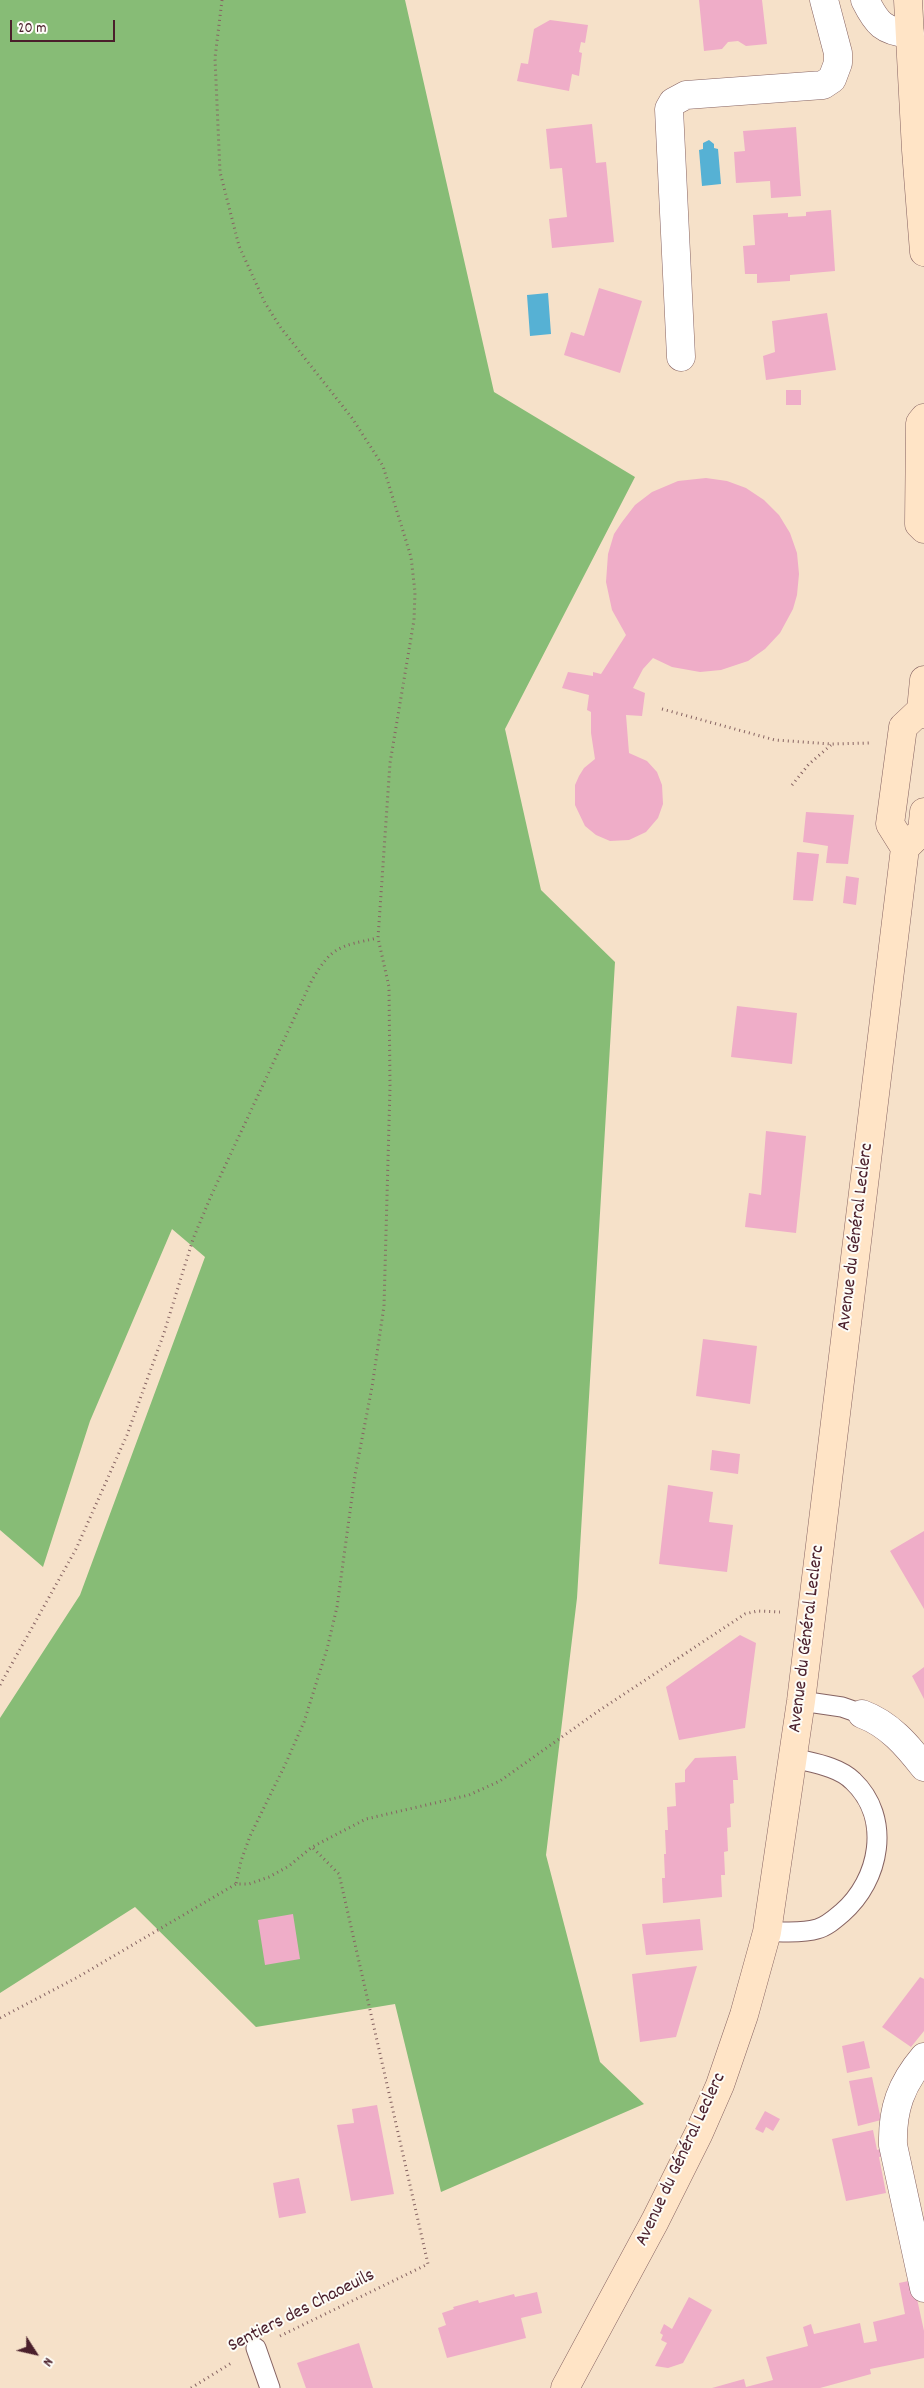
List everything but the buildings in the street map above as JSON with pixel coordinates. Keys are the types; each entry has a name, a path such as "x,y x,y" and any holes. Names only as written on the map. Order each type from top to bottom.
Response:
{"main road":[{"path":"908,0 924,252"},
{"path":"924,418 920,424 919,524 924,529"},
{"path":"924,680 923,712 903,727 890,824 905,848 922,831 924,812"},
{"name":"Avenue du Général Leclerc","path":"565,2388 655,2221 699,2133 720,2085 744,2016 767,1932 801,1701 905,848"}],"street":[{"path":"681,357 669,110 673,102 686,95 804,88 824,84 832,79 838,63 838,54 824,0"},
{"path":"866,0 878,22 884,28 891,32 910,34"},
{"path":"862,1714 878,1720 892,1731 924,1767"},
{"path":"924,2057 905,2082 897,2100 892,2123 893,2145 924,2288"}],"lane":[{"path":"801,1701 842,1707 862,1714"},
{"path":"767,1932 816,1930 834,1920 860,1894 870,1877 876,1857 875,1821 871,1805 864,1792 840,1771 793,1758"},
{"path":"256,2348 270,2388"}],"path":[{"path":"222,0 216,58 220,172 239,246 265,303 281,328 352,418 383,466 411,557 415,592 414,620 390,763 378,938 389,987 390,1087 384,1306 374,1378 355,1475 337,1607 327,1649 304,1722 250,1836 241,1861 236,1884"},
{"path":"662,709 759,737 831,744 873,743"},
{"path":"792,784 808,764 831,744"},
{"path":"0,1685 2,1678 76,1549 127,1435 164,1333 193,1239 211,1196 312,980 322,963 332,952 344,945 378,938"},
{"path":"0,2018 78,1977 236,1884 249,1884 269,1877 289,1866 312,1847 366,1819 469,1795 500,1781 597,1712 738,1618 757,1611 780,1612"},
{"name":"Sentiers des Chaoeuils","path":"190,2388 256,2348 428,2264 339,1874 312,1847"}],"green space":[{"path":"0,0 405,0 494,392 635,477 505,729 541,890 615,962 577,1598 546,1855 600,2062 644,2104 441,2192 395,2004 256,2027 135,1907 0,1993 0,1718 80,1595 205,1257 172,1229 90,1421 43,1567 0,1530"}],"water":[{"path":"709,140 714,144 714,148 718,149 721,184 702,186 699,150 703,149 703,143"},
{"path":"548,293 551,334 530,336 527,295"}]}
